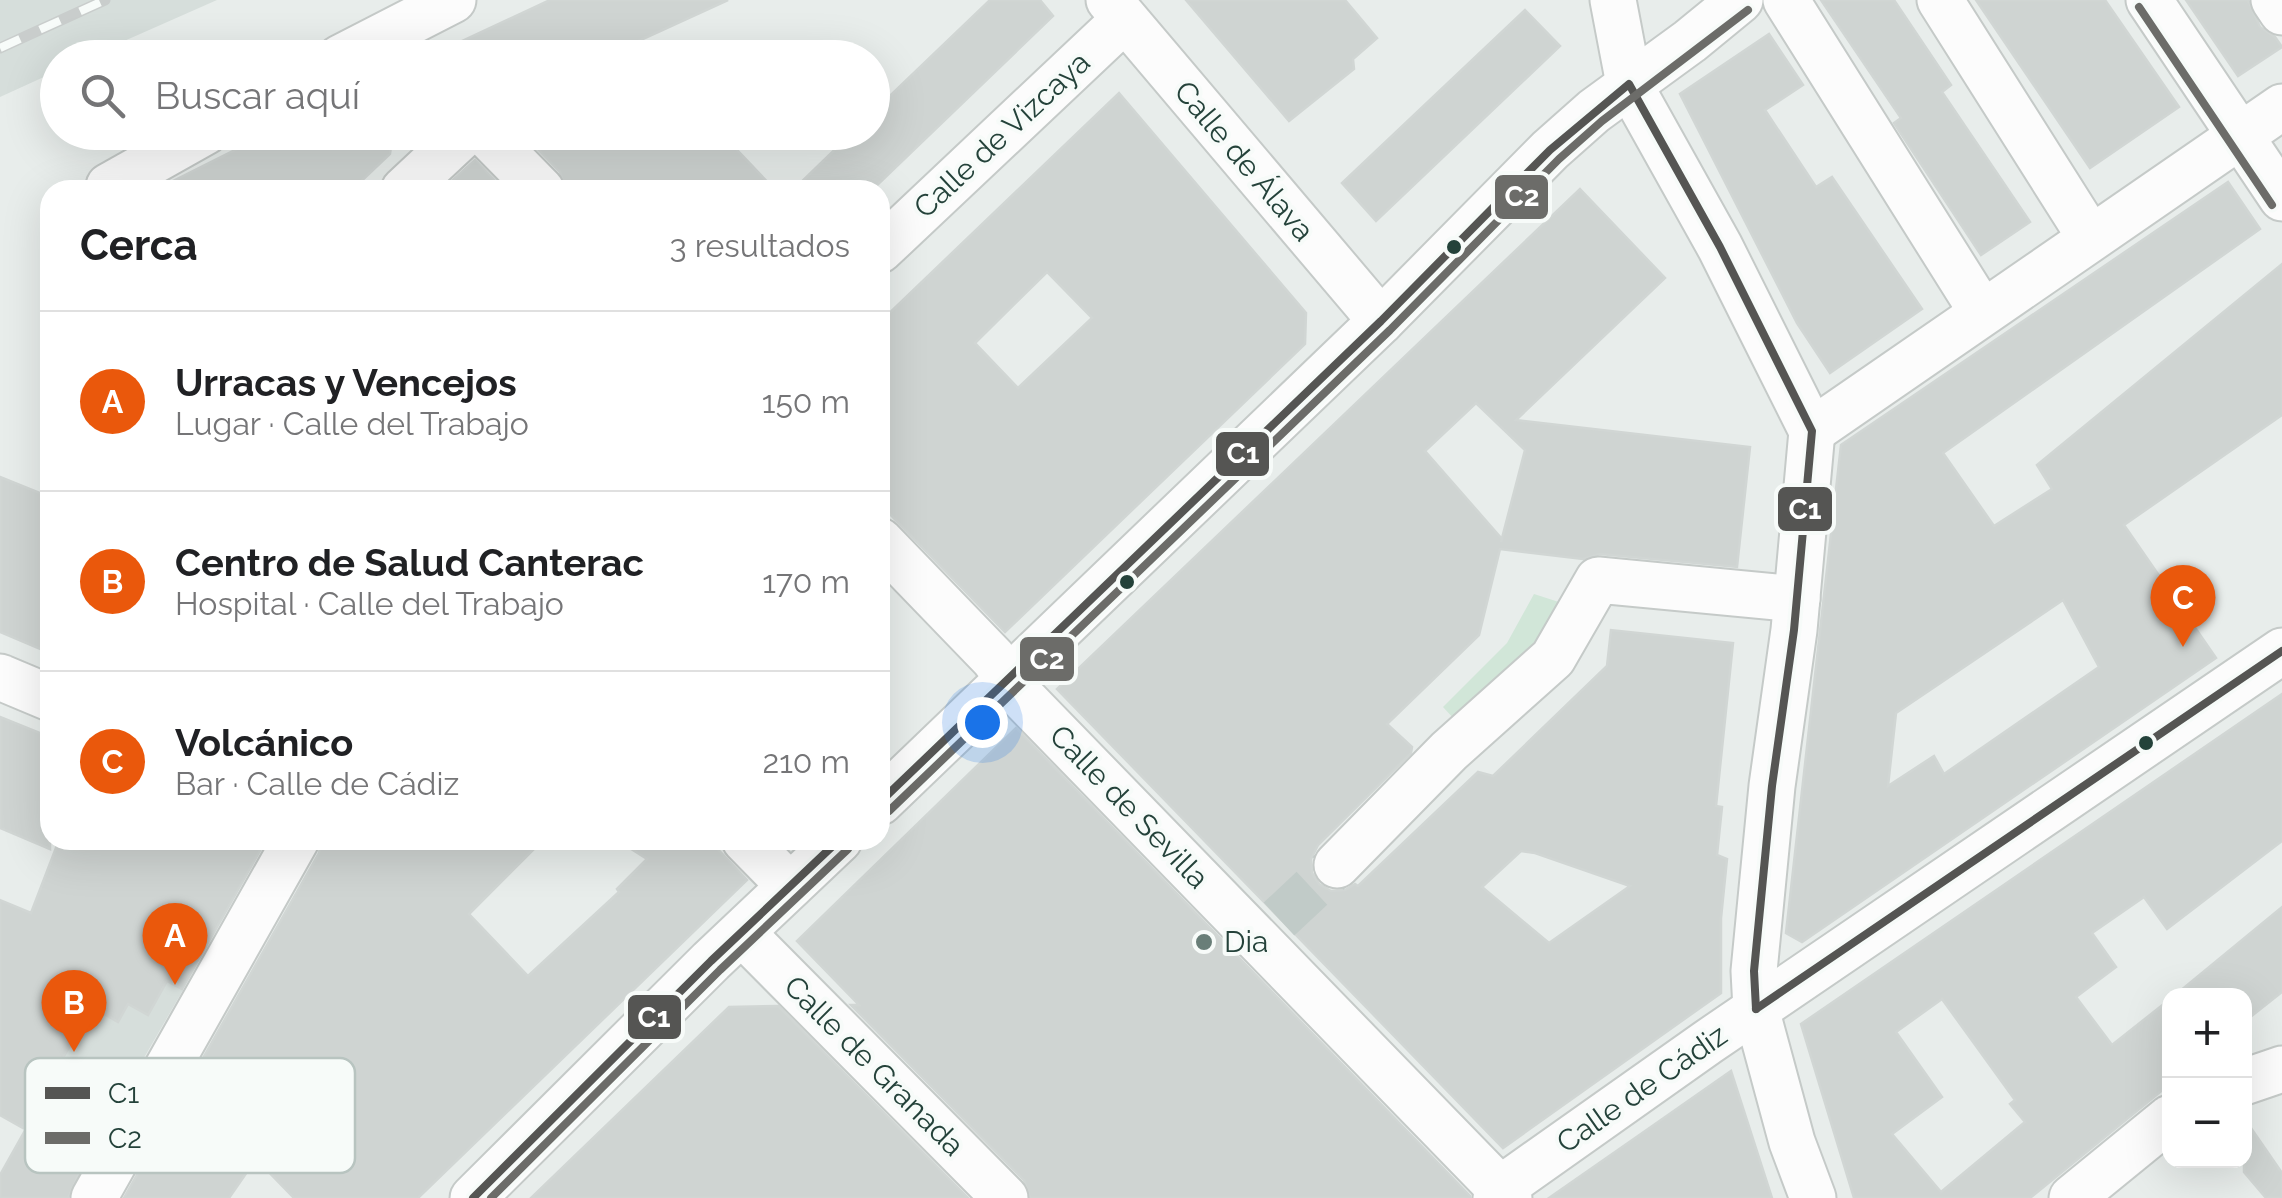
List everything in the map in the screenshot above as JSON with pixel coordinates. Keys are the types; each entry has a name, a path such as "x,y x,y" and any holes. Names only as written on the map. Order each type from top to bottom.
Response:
{"street":[{"path":"412,40 453,0"},
{"path":"1613,0 1629,84 1720,247 1812,431 1797,599 1772,786 1754,970 1756,1009 1792,1142 1814,1198"},
{"path":"890,793 1380,321 1550,150 1740,0"},
{"path":"1786,0 1982,312"},
{"path":"1940,0 2090,238"},
{"path":"2149,0 2282,198"},
{"path":"2274,0 2282,12"},
{"name":"Calle de Vizcaya","path":"890,240 1116,10"},
{"name":"Calle de Álava","path":"1116,10 1380,321"},
{"path":"1812,431 2282,107"},
{"path":"124,180 175,150"},
{"path":"415,180 447,150"},
{"path":"502,150 531,180"},
{"name":"Calle de Sevilla","path":"890,551 993,658 1021,696 1268,929 1501,1195"},
{"path":"1337,865 1449,751 1553,658 1598,580 1797,599"},
{"name":"Calle de Cádiz","path":"1501,1195 1756,1009 2282,652"},
{"path":"0,677 40,694"},
{"path":"173,1058 290,850"},
{"path":"755,850 790,886"},
{"path":"473,1198 828,850"},
{"name":"Calle de Granada","path":"742,933 1005,1198"},
{"path":"2252,1079 2282,1069"},
{"path":"2072,1198 2162,1125"},
{"path":"94,1198 108,1173"}],"shaded area":[{"path":"0,0 217,0 126,40 40,40 40,79 0,97"},
{"path":"0,900 99,941 183,990 144,1058 25,1058 25,1129 0,1115"}],"green space":[{"path":"1534,594 1565,604 1542,649 1455,720 1443,707 1507,643"}],"building":[{"path":"550,0 728,0 641,40 464,40"},
{"path":"990,0 1040,0 1053,16 882,180 803,180 834,150 890,150 890,96"},
{"path":"1186,0 1345,0 1377,38 1353,59 1354,69 1289,121"},
{"path":"1821,0 1894,0 1951,85 1942,92 2030,222 1981,255 1894,123 1901,118"},
{"path":"1976,0 2105,0 2179,107 2090,168"},
{"path":"2186,0 2248,0 2260,27 2282,47 2238,76"},
{"path":"1525,10 1560,46 1376,221 1342,183"},
{"path":"1769,34 1803,85 1765,110 1816,187 1832,177 1922,309 1830,373 1797,323 1680,94"},
{"path":"1119,93 1306,313 1305,344 1005,632 890,514 890,312","holes":["1047,272 1092,318 1018,388 975,343"]},
{"path":"235,150 391,150 363,180 175,180"},
{"path":"539,150 737,150 766,180 563,180"},
{"path":"475,160 494,180 453,180"},
{"path":"2228,182 2260,229 1943,453 1994,526 2052,489 2037,465 2282,264 2282,415 2124,525 2216,658 1802,942 1786,933 1841,445","holes":["2063,600 2099,667 1944,774 1934,756 1888,786 1896,713"]},
{"path":"1580,189 1665,278 1516,420 1750,447 1737,567 1600,554 1583,559 1500,549 1479,635 1387,724 1412,747 1411,753 1318,845 1311,859 1312,873 1319,884 1331,891 1358,886 1478,772 1493,776 1607,666 1611,630 1733,643 1716,806 1722,807 1717,855 1727,859 1721,918 1721,993 1503,1148 1057,689","holes":["1476,403 1525,450 1502,539 1425,451","1521,851 1535,853 1630,886 1549,943 1482,887"]},
{"path":"0,477 40,493 40,649 0,632"},
{"path":"2282,694 2282,841 2167,929 2144,897 2092,933 2116,967 2076,997 2112,1045 2162,1005 2162,1091 2030,1198 1854,1198 1801,1024","holes":["1942,999 2015,1100 2010,1104 2025,1122 1941,1192 1892,1134 1942,1097 1896,1032"]},
{"path":"0,717 40,733 40,845 0,828"},
{"path":"1016,728 1470,1198 1030,1198 1024,1180 851,1005 859,1005 797,941"},
{"path":"55,850 260,850 182,989 167,981 148,1015 128,1004 118,1022 92,1007 63,1058 25,1058 23,1128 0,1115 0,900 31,913"},
{"path":"533,850 469,914 528,976 619,892 617,889 647,859 633,850 718,850 747,880 418,1198 294,1198 270,1173 355,1173 355,1058 203,1058 319,853"},
{"path":"2282,907 2282,992 2252,1016 2252,988 2184,988"},
{"path":"778,1006 968,1198 531,1198 729,1007"},
{"path":"1731,1071 1772,1198 1549,1198 1638,1136"},
{"path":"2252,1130 2282,1173 2282,1198 2266,1198 2244,1168 2252,1168"},
{"path":"25,1131 25,1173 79,1173 68,1198 0,1198 0,1175"},
{"path":"138,1173 246,1173 229,1198 124,1198"}],"tunnel":[{"path":"1279,919 1337,865"}],"railway":[{"path":"0,48 105,0"}],"transit line":[{"name":"C2","path":"2139,7 2272,205"},
{"name":"C2","path":"890,810 1390,330 1559,159 1602,121 1748,10"},
{"name":"C1","path":"890,792 1381,321 1550,150 1629,84 1720,247 1812,431 1794,630 1772,786 1754,971 1756,1009"},
{"name":"C1","path":"1756,1009 2282,651"},
{"name":"C1","path":"473,1198 828,850"},
{"name":"C2","path":"491,1198 847,850"}],"place":[{"name":"Volcánico","path":"2183,647"},
{"name":"Dia","path":"1204,942"},
{"name":"Urracas y Vencejos","path":"175,985"},
{"name":"Centro de Salud Canterac","path":"74,1052"}]}
